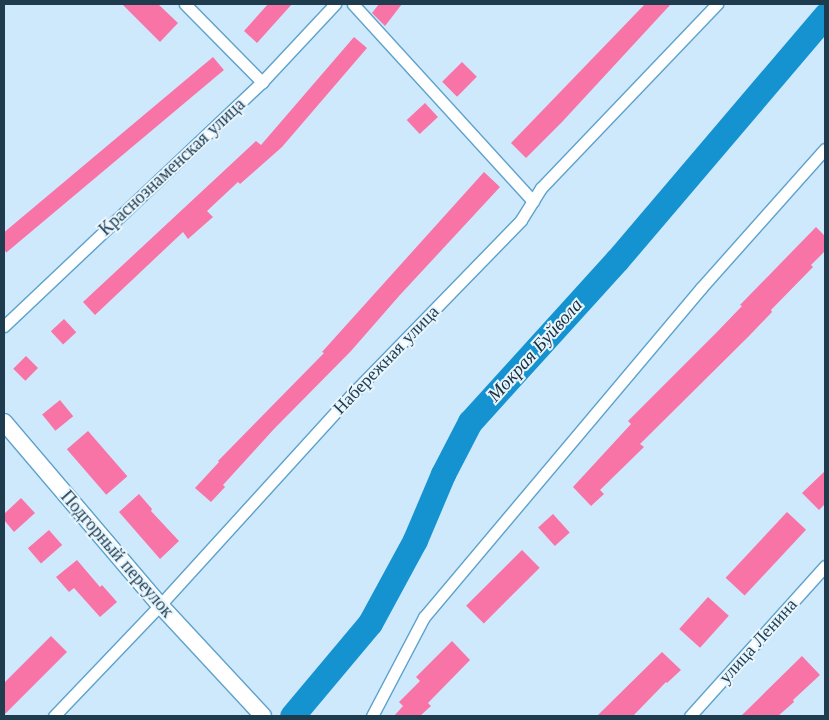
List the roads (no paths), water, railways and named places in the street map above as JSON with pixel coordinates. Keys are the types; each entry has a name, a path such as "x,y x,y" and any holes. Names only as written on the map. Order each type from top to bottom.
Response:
{"main road":[{"name":"Подгорный переулок","path":"4,422 160,605 263,716"}],"street":[{"path":"185,4 262,82"},
{"name":"Краснознаменская улица","path":"4,326 262,82 335,4"},
{"path":"353,4 533,201"},
{"name":"Набережная улица","path":"54,716 160,605 351,395 521,220 541,188 718,4"},
{"path":"372,716 424,617 701,288 825,149"},
{"name":"улица Ленина","path":"690,716 825,566"}],"waterway":[{"name":"Мокрая Буйвола","path":"292,716 370,623 415,540 443,474 470,422 617,260 825,16"}]}
